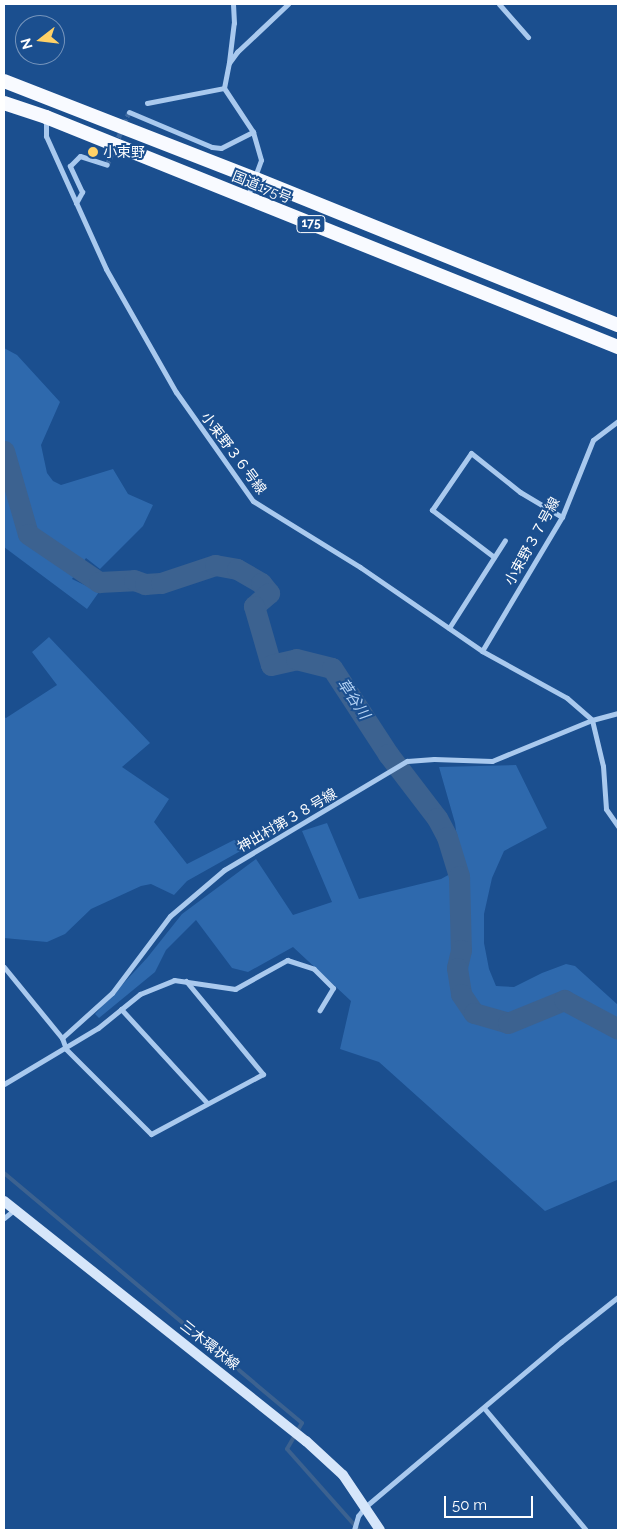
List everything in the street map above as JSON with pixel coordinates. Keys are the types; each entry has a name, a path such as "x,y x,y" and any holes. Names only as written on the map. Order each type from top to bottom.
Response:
{"highway":[{"name":"国道175号","path":"4,81 256,179 618,325"},
{"name":"国道175号","path":"4,103 46,117 618,347"}],"main road":[{"name":"三木環状線","path":"4,1201 306,1441 343,1475 380,1530"}],"street":[{"path":"233,4 234,23 224,88 253,132 261,160 256,179 247,199"},
{"path":"229,63 244,45 288,4"},
{"path":"499,4 528,37"},
{"path":"147,102 224,88"},
{"path":"129,112 212,147 221,148 253,132"},
{"name":"小束野３６号線","path":"46,117 46,136 106,269 176,392 253,501 352,562 482,651 567,698 592,720"},
{"path":"76,203 82,192 70,166 80,156 107,165"},
{"name":"小束野３７号線","path":"482,651 562,517 593,440 618,420"},
{"path":"494,557 432,510 471,452 520,492 562,517"},
{"path":"449,628 506,540"},
{"path":"618,713 592,720 603,766 606,810 618,826"},
{"name":"神出村第３８号線","path":"62,1038 112,993 170,916 224,870 407,761 434,759 492,761 592,720"},
{"path":"4,1084 66,1049 98,1028 140,994 174,980 235,989 287,960 314,969 333,988 320,1010"},
{"path":"4,966 62,1038 66,1049 151,1134 263,1074 186,981"},
{"path":"121,1009 207,1103"},
{"path":"4,1218 14,1210"},
{"path":"354,1530 358,1516 365,1507 561,1342 618,1297"},
{"path":"484,1408 586,1530"}],"shaded area":[{"path":"4,348 17,355 60,402 41,445 47,473 53,481 61,485 113,469 128,494 153,505 143,526 100,569 86,558 72,579 99,592 87,609 4,547"},
{"path":"49,637 150,743 122,767 169,799 154,822 187,864 234,840 258,841 187,881 174,895 151,884 141,886 91,909 65,934 47,942 4,938 4,717 6,718 57,685 32,652"},
{"path":"516,765 547,828 504,851 492,878 484,914 484,943 489,969 496,986 514,987 566,964 575,966 618,1005 617,1180 545,1211 379,1062 340,1049 351,1001 293,947 248,972 232,968 196,920 166,950 155,972 99,1018 95,1014 147,958 182,914 256,859 293,915 332,902 302,831 327,823 359,899 441,879 461,868 455,823 439,767"}],"waterway":[{"name":"草谷川","path":"4,451 28,534 99,582 134,580 145,584 161,583 215,565 237,569 261,583 269,593 254,606 271,665 296,659 332,668 388,754 437,818 447,837 459,876 461,950 457,968 461,994 474,1013 508,1023 564,1000 618,1029"},
{"path":"4,1173 302,1423 287,1449 359,1530"}],"tunnel":[{"path":"107,165 129,112"}],"place":[{"name":"小束野","path":"93,152"}]}
